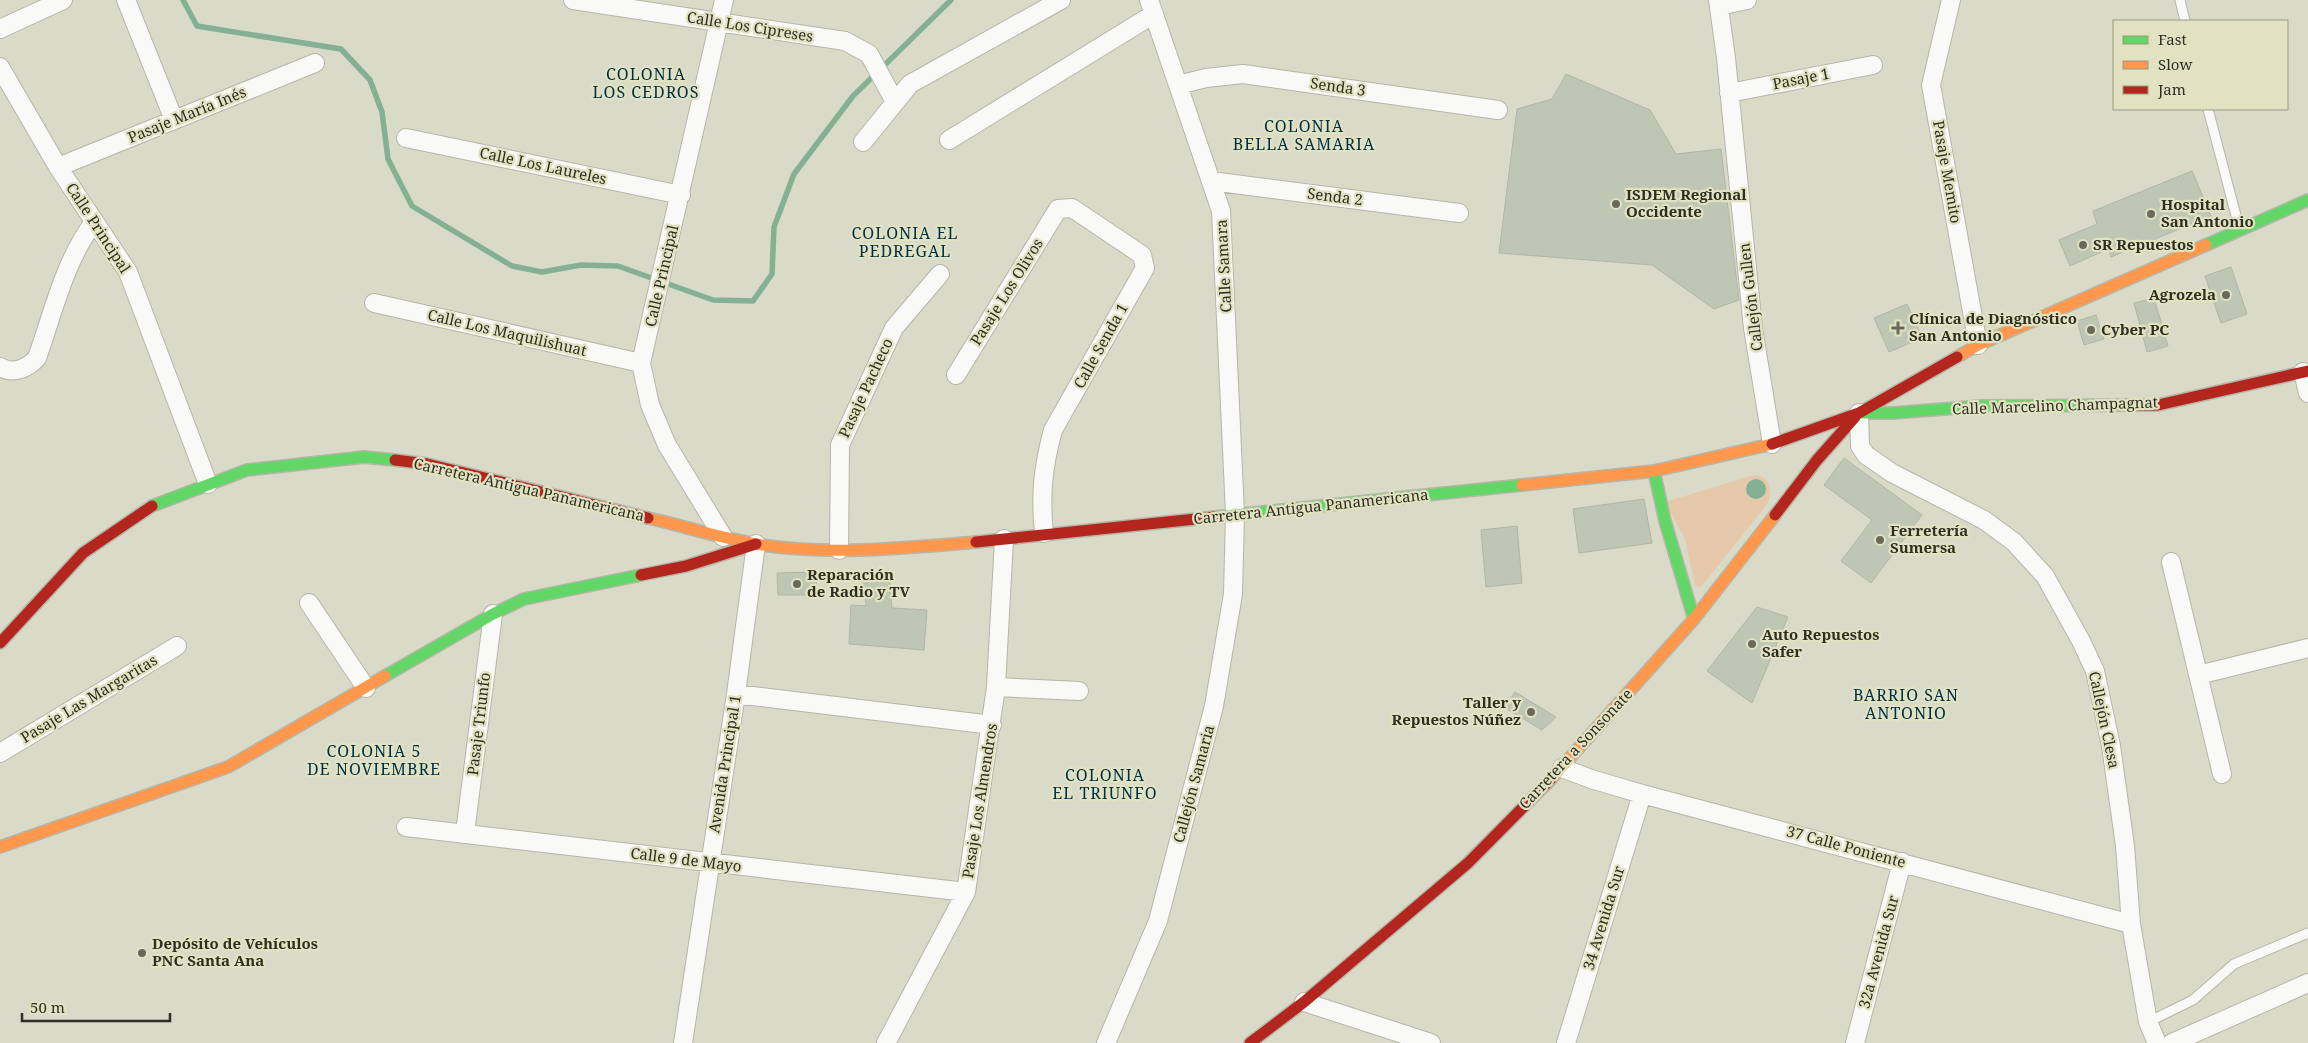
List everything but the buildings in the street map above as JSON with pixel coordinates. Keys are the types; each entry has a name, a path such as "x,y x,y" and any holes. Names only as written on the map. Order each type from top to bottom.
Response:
{"main road":[{"path":"1859,413 1978,345 2308,200"},
{"name":"Calle Marcelino Champagnat","path":"1859,413 1893,413 1982,406 2158,405 2305,372"},
{"name":"Carretera Antigua Panamericana","path":"0,643 83,552 156,504 247,470 305,462 373,458 426,464 756,544 839,550 921,547 1004,539 1044,533 1654,471 1772,444 1859,413"},
{"name":"Carretera a Sonsonate","path":"1250,1043 1304,1002 1468,863 1562,768 1694,619 1817,460 1859,413"},
{"path":"1654,471 1665,521 1694,619"},
{"name":"Carretera Antigua Panamericana","path":"0,847 228,767 493,614 524,599 686,566 756,544"}],"street":[{"path":"0,29 64,0"},
{"path":"126,0 174,120"},
{"name":"Calle Los Cipreses","path":"573,0 845,41 869,54 895,102"},
{"name":"Calle Principal","path":"723,536 667,445 650,405 641,363 724,0"},
{"path":"863,142 910,84 1061,0"},
{"path":"1719,3 1747,0"},
{"name":"Pasaje Memito","path":"1951,0 1931,85 1978,345"},
{"name":"Callejón Gullen","path":"1719,3 1730,93 1753,328 1772,444"},
{"path":"949,140 1152,7"},
{"name":"Calle Samara","path":"1152,7 1221,211 1235,514"},
{"name":"Pasaje María Inés","path":"58,167 315,63"},
{"name":"Pasaje 1","path":"1730,93 1872,65"},
{"name":"Calle Principal","path":"0,67 58,167 128,272 208,484"},
{"name":"Senda 3","path":"1178,85 1206,78 1243,74 1498,110"},
{"name":"Calle Los Laureles","path":"406,138 681,194"},
{"name":"Senda 2","path":"1211,181 1459,212"},
{"name":"Calle Senda 1","path":"1044,533 1040,502 1045,459 1053,430 1145,268 1142,255 1072,208 1058,209"},
{"name":"Pasaje Los Olivos","path":"956,375 1058,209"},
{"path":"0,366 17,371 30,366 37,358 67,274 84,236 94,222"},
{"name":"Pasaje Pacheco","path":"839,550 840,445 894,328 940,274"},
{"name":"Calle Los Maquilishuat","path":"374,303 641,363"},
{"path":"2305,372 2308,393"},
{"name":"Callejón Clesa","path":"1859,413 1860,446 1866,455 1892,473 1984,520 2014,542 2045,576 2069,616 2095,671 2111,746 2125,846 2131,924 2148,1022 2157,1043"},
{"name":"Callejón Samaria","path":"1106,1043 1158,921 1214,706 1233,594 1235,514"},
{"name":"Pasaje Los Almendros","path":"886,1043 966,892 992,725 996,687 1004,539"},
{"name":"Avenida Principal 1","path":"683,1043 736,694 756,544"},
{"path":"2171,562 2222,774"},
{"path":"309,603 366,688"},
{"name":"Pasaje Triunfo","path":"465,833 493,614"},
{"name":"Pasaje Las Margaritas","path":"0,753 177,646"},
{"path":"2198,675 2308,648"},
{"path":"996,687 1079,691"},
{"path":"736,694 992,725"},
{"name":"37 Calle Poniente","path":"1562,768 1591,780 1642,794 2131,924"},
{"name":"34 Avenida Sur","path":"1566,1043 1642,794"},
{"name":"Calle 9 de Mayo","path":"406,827 966,892"},
{"name":"32a Avenida Sur","path":"1855,1043 1902,862"},
{"path":"2172,1043 2308,983"},
{"path":"1304,1002 1431,1043"}],"lane":[{"path":"2180,0 2185,20"},
{"path":"2208,110 2240,229"},
{"path":"2148,1022 2193,1000 2234,964 2308,933"}],"shaded area":[{"path":"1754,475 1764,478 1769,484 1768,503 1701,587 1695,586 1685,539 1665,502"},
{"path":"1752,479 1760,479 1766,485 1766,493 1760,499 1752,499 1746,493 1746,485"}],"waterway":[{"path":"183,0 197,26 341,49 370,80 382,112 388,159 412,206 512,266 542,272 581,265 618,266 713,300 753,301 772,274 774,227 794,174 853,96 951,0"}],"traffic: fast":[{"path":"2206,245 2308,200"},
{"path":"1859,413 1893,413 1982,406 2133,405"},
{"path":"152,506 247,470 364,457 395,460"},
{"path":"1654,471 1665,521 1694,619"},
{"path":"1215,517 1522,485"},
{"path":"385,676 493,614 524,599 641,575"}],"traffic: slow":[{"path":"1957,357 1978,345 2206,245"},
{"path":"1522,485 1654,471 1772,444"},
{"path":"1551,779 1694,619 1775,515"},
{"path":"648,518 729,539 782,548 866,550 976,542"},
{"path":"0,847 228,767 385,676"}],"traffic: jam":[{"path":"1772,444 1859,413 1957,357"},
{"path":"2133,405 2158,405 2308,371"},
{"path":"1775,515 1817,460 1855,417"},
{"path":"395,460 427,464 648,518"},
{"path":"0,643 83,553 152,506"},
{"path":"976,542 1215,517"},
{"path":"641,575 686,566 756,544"},
{"path":"1250,1043 1304,1002 1468,863 1551,779"}],"place":[{"name":"ISDEM Regional Occidente","path":"1616,204"},
{"name":"Hospital San Antonio","path":"2151,214"},
{"name":"SR Repuestos","path":"2083,245"},
{"name":"Agrozela","path":"2226,295"},
{"name":"Clínica de Diagnóstico San Antonio","path":"1898,328"},
{"name":"Cyber PC","path":"2091,330"},
{"name":"Ferretería Sumersa","path":"1880,540"},
{"name":"Reparación de Radio y TV","path":"797,584"},
{"name":"Auto Repuestos Safer","path":"1752,644"},
{"name":"Taller y Repuestos Núñez","path":"1531,712"},
{"name":"Depósito de Vehículos PNC Santa Ana","path":"142,953"}],"district":[{"name":"COLONIA LOS CEDROS","path":"646,83"},
{"name":"COLONIA BELLA SAMARIA","path":"1304,135"},
{"name":"COLONIA EL PEDREGAL","path":"905,242"},
{"name":"BARRIO SAN ANTONIO","path":"1906,704"},
{"name":"COLONIA 5 DE NOVIEMBRE","path":"374,760"},
{"name":"COLONIA EL TRIUNFO","path":"1105,784"}]}
